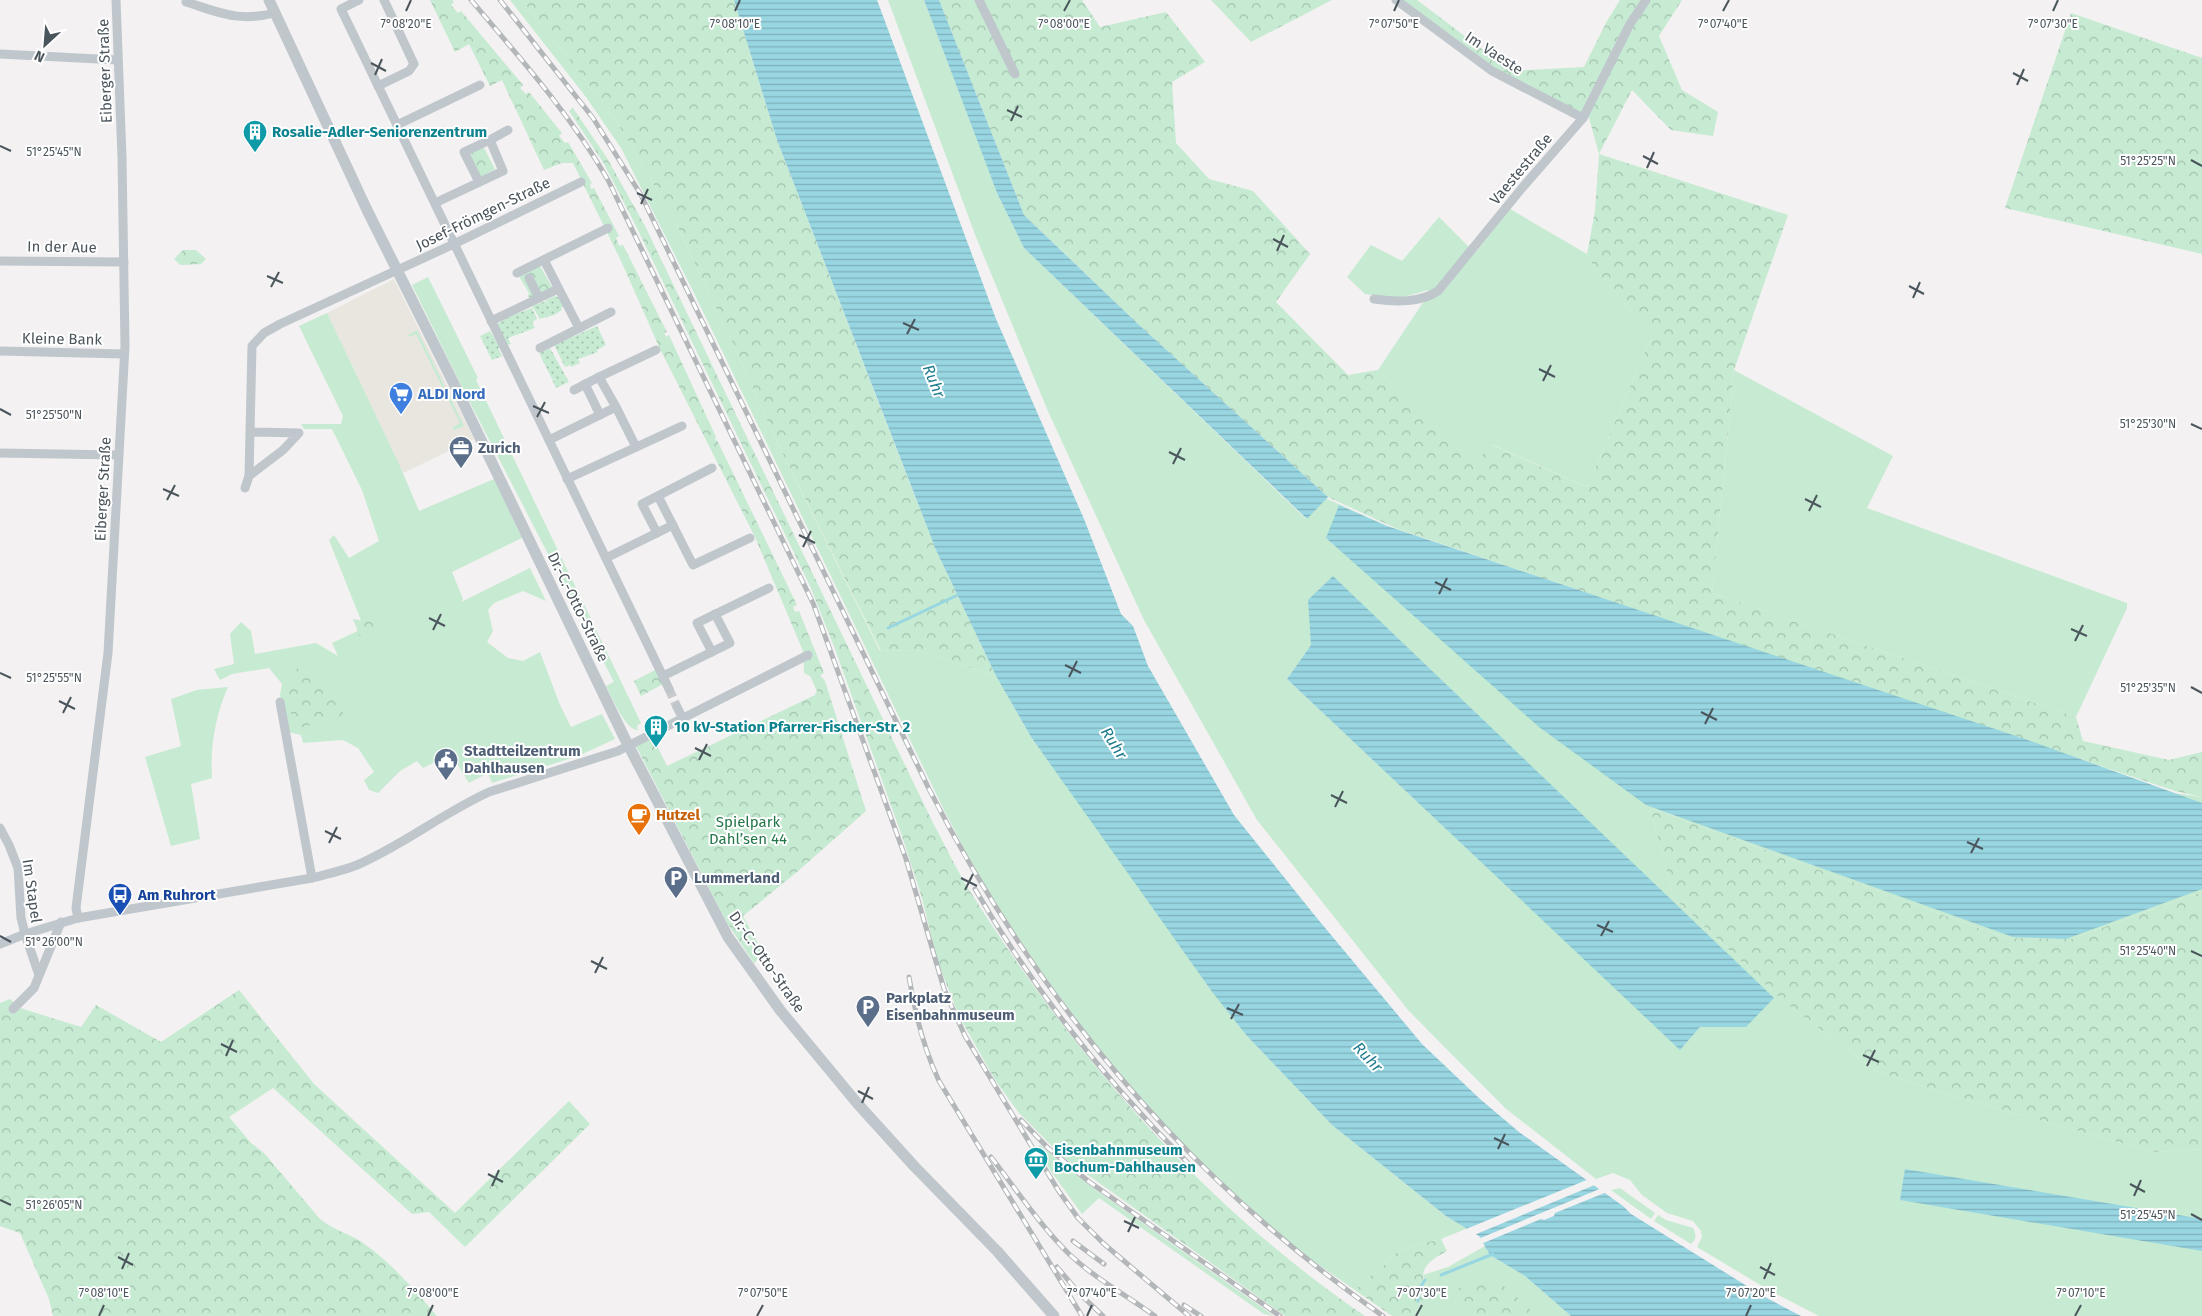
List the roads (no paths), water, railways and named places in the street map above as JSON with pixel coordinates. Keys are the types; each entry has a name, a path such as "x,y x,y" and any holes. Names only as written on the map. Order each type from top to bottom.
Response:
{"street":[{"name":"Eiberger Straße","path":"78,918 76,908 108,653 124,354 124,262 116,0"},
{"name":"Dr.-C.-Otto-Straße","path":"269,0 366,210 457,390 628,746 728,938 780,1010 861,1107 914,1166 1003,1258 1054,1316"},
{"path":"359,0 341,9 669,690"},
{"path":"378,86 408,71 414,64 384,0"},
{"path":"979,0 1015,74"},
{"name":"Im Vaeste","path":"1396,0 1492,71 1583,118"},
{"name":"Vaestestraße","path":"1374,299 1395,302 1429,297 1438,291 1522,188 1583,118 1630,24 1646,0"},
{"path":"186,2 226,15 245,18 275,13"},
{"path":"0,54 118,60"},
{"path":"397,125 480,85"},
{"path":"479,182 464,152 508,130"},
{"path":"435,204 503,171 490,140"},
{"name":"Josef-Frömgen-Straße","path":"397,270 581,182"},
{"path":"517,274 608,228"},
{"path":"544,260 578,328"},
{"name":"In der Aue","path":"0,261 124,262"},
{"path":"245,488 249,476 252,346 264,333 280,324 397,270"},
{"path":"529,278 539,298"},
{"path":"491,321 558,289"},
{"path":"540,348 611,312"},
{"path":"574,390 656,350"},
{"name":"Kleine Bank","path":"0,351 124,354"},
{"path":"599,377 636,447"},
{"path":"585,384 600,415"},
{"path":"549,440 616,407"},
{"path":"567,479 682,426"},
{"path":"249,476 298,440 299,433 250,432"},
{"path":"0,452 118,455"},
{"path":"273,459 279,466"},
{"path":"657,533 642,504 712,468"},
{"path":"658,496 693,565 750,538"},
{"path":"606,558 673,525"},
{"path":"712,652 697,623 768,588"},
{"path":"663,676 730,644 715,614"},
{"path":"0,944 24,934 78,918 312,878 358,864 384,851 457,807 489,792 618,751 808,655"},
{"path":"280,702 312,878"},
{"path":"677,707 682,717"},
{"name":"Im Stapel","path":"0,828 18,868 21,918 24,934 39,974"},
{"path":"13,1010 30,993 61,922"}],"water":[{"name":"Ruhr","path":"734,0 877,0 996,319 1084,519 1121,614 1133,626 1148,666 1234,815 1316,917 1422,1044 1480,1099 1519,1132 1623,1206 1631,1214 1763,1296 1801,1316 1571,1316 1525,1276 1490,1255 1479,1236 1446,1216 1332,1125 1247,1036 1213,993 1031,737 996,676 936,550 777,140"},
{"path":"924,0 939,0 1024,215 1138,324 1328,497 1307,519 1024,248 997,193"},
{"path":"1339,505 1387,526 2022,738 2202,803 2202,889 2066,939 2013,937 1646,805 1539,727 1326,538"},
{"path":"1333,576 1774,998 1746,1027 1700,1027 1680,1050 1287,679 1311,645 1308,600"},
{"path":"1905,1169 2202,1219 2202,1251 1900,1200"}],"waterway":[{"path":"888,628 962,593"},
{"path":"1441,1275 1493,1254"},
{"path":"1418,1301 1419,1289 1425,1280"}],"tunnel":[{"path":"669,689 677,707"}],"railway":[{"path":"471,0 561,109 608,180 813,603 906,859 944,989 965,1036 1058,1190 1078,1218 1104,1244 1189,1316"},
{"path":"500,0 593,118 641,195 929,789 972,867 1018,942 1069,1013 1123,1081 1182,1145 1245,1206 1312,1263 1383,1316"},
{"path":"975,889 1021,962 1072,1033 1128,1100 1188,1163"},
{"path":"909,977 920,1030 928,1056 939,1081 1082,1316"},
{"path":"1021,1120 1048,1148 1088,1181 1280,1316"},
{"path":"991,1157 1037,1218 1068,1253 1099,1278 1155,1316"},
{"path":"1073,1241 1104,1264"},
{"path":"1057,1267 1079,1293 1103,1316"},
{"path":"1184,1305 1201,1316"}],"place":[{"name":"Rosalie-Adler-Seniorenzentrum","path":"255,153"},
{"name":"ALDI Nord","path":"401,415"},
{"name":"Zurich","path":"461,469"},
{"name":"10 kV-Station Pfarrer-Fischer-Str. 2","path":"656,748"},
{"name":"Stadtteilzentrum Dahlhausen","path":"446,781"},
{"name":"Hutzel","path":"639,836"},
{"name":"Lummerland","path":"676,899"},
{"name":"Am Ruhrort","path":"120,916"},
{"name":"Parkplatz Eisenbahnmuseum","path":"868,1028"},
{"name":"Eisenbahnmuseum Bochum-Dahlhausen","path":"1036,1180"}],"park label":[{"name":"Spielpark Dahl’sen 44","path":"748,830"}]}
